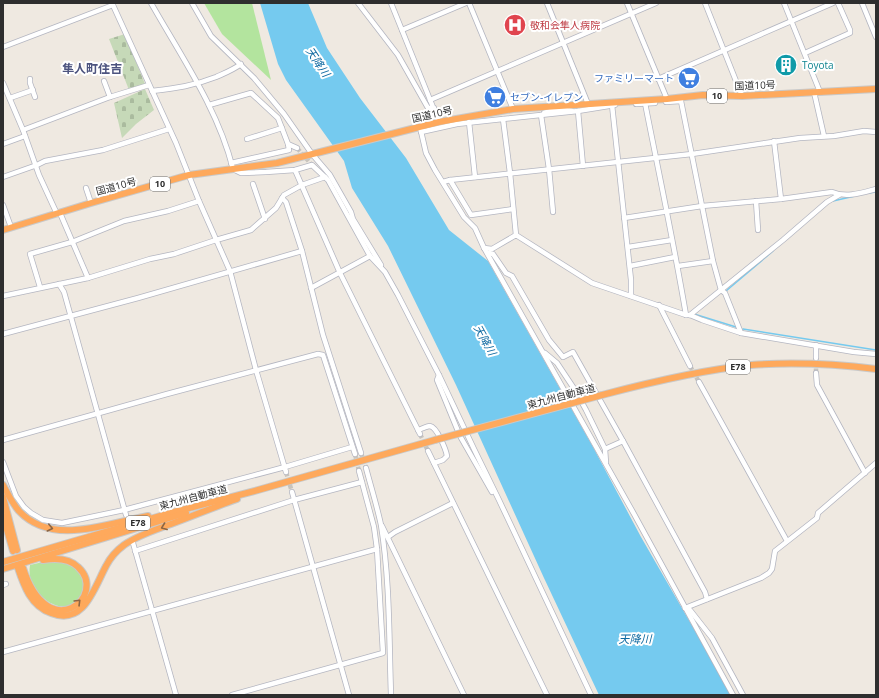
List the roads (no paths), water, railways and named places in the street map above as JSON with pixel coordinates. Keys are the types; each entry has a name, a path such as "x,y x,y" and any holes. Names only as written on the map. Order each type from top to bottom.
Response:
{"highway":[{"name":"国道10号","path":"3,230 189,175 232,166 277,163 413,128 420,129 439,122 513,109 667,100 704,95 742,96 876,89"},
{"name":"東九州自動車道","path":"20,564 174,512 673,377 720,369 751,366 804,364 876,369"},
{"path":"20,564 27,591 36,604 54,615 68,615 76,612 88,602 110,559 122,546 130,541 222,504 307,477"},
{"path":"3,485 11,499 24,515 38,524 56,530 85,530 140,517 174,512"},
{"name":"東九州自動車道","path":"20,564 258,490"},
{"path":"3,497 15,550 3,516"},
{"path":"3,569 47,559 61,559 69,561 79,568 85,578 86,585 83,597 75,606 67,609 59,610 43,604 34,593 27,580 20,564"},
{"name":"E78","path":"3,562 20,564"},
{"name":"E78","path":"3,569 20,564"}],"street":[{"path":"151,3 209,105 222,133 232,166 241,174 295,170 312,165 325,177 370,256 384,272"},
{"path":"192,3 211,36 241,64 284,114 312,154 332,178 352,212 353,219 398,295 439,375 591,695"},
{"path":"358,3 398,55 428,108 434,108"},
{"path":"391,3 439,122"},
{"path":"402,30 466,3"},
{"path":"469,3 513,109"},
{"path":"547,3 588,104"},
{"path":"627,3 667,100"},
{"path":"430,100 656,3"},
{"path":"705,3 742,96"},
{"path":"784,3 805,53 817,92 824,136"},
{"path":"658,79 833,3"},
{"path":"805,53 850,33 838,3"},
{"path":"862,3 875,29 876,37"},
{"path":"3,47 113,4 230,271 256,370 286,472"},
{"path":"152,91 182,88 198,84 234,70 241,64"},
{"path":"30,79 35,97"},
{"path":"104,81 110,97"},
{"path":"3,83 37,165 39,175 59,213 88,278"},
{"path":"23,130 110,97 149,85"},
{"path":"10,98 33,90"},
{"path":"209,105 251,93 278,118 282,128 289,150 232,166"},
{"path":"733,695 484,248 475,228 464,217 435,170 426,153 420,129 503,118 578,111 612,105 681,101 713,261 721,290 725,293 741,333"},
{"path":"645,104 688,315"},
{"path":"612,105 630,266 631,296"},
{"path":"541,115 558,107 578,111"},
{"path":"578,111 583,166"},
{"path":"278,118 284,114"},
{"path":"541,115 549,169 553,212"},
{"path":"503,118 516,235"},
{"path":"468,122 475,177"},
{"path":"247,139 282,128"},
{"path":"3,177 44,161 102,150 169,129"},
{"path":"443,182 510,173 734,149 774,141 864,131 876,132"},
{"path":"3,144 25,136"},
{"path":"774,141 781,199"},
{"path":"288,144 297,148"},
{"path":"295,170 340,273 419,432 429,426 432,427 436,429 442,441 447,456 443,460 434,463"},
{"path":"3,296 88,278 146,260 174,254 251,230 276,208 284,195 302,185 325,177"},
{"path":"332,178 334,192"},
{"path":"450,180 471,215 513,209"},
{"path":"253,184 265,219"},
{"path":"86,188 91,203"},
{"path":"624,218 702,206 756,200 781,199 832,192 839,195 848,195 876,189"},
{"path":"688,315 783,240 827,202 839,195"},
{"path":"3,440 318,354 323,355 354,454 361,452 323,335 302,251 286,202 282,198"},
{"path":"756,200 758,230"},
{"path":"40,287 30,254 72,242 124,222 168,211 199,201"},
{"path":"3,204 11,227"},
{"path":"484,248 492,248 516,235"},
{"path":"516,235 592,283 741,333 854,352 876,354"},
{"path":"628,247 672,240"},
{"path":"3,334 138,298 302,251"},
{"path":"488,253 493,254 506,273 512,276 549,340 563,357 573,352 705,592 707,599"},
{"path":"311,288 370,256"},
{"path":"630,266 675,257"},
{"path":"678,266 713,261"},
{"path":"59,284 64,292 125,513"},
{"path":"658,305 690,366"},
{"path":"816,345 816,358"},
{"path":"542,350 556,363 575,390 605,449 606,466"},
{"path":"816,372 817,385 865,473"},
{"path":"699,382 787,541"},
{"path":"605,449 623,441"},
{"path":"3,462 18,500 31,513 43,520 52,522 66,522 125,513 352,447"},
{"path":"428,451 547,695"},
{"path":"685,608 769,574 772,569 775,551 816,518 818,513 876,463"},
{"path":"366,468 380,523 388,596 391,695"},
{"path":"232,695 383,653 377,549 374,527 359,471"},
{"path":"135,551 294,500 362,482"},
{"path":"292,492 349,695"},
{"path":"388,537 395,532 453,504"},
{"path":"380,523 464,695"},
{"path":"134,543 176,695"},
{"path":"3,652 377,549"},
{"path":"685,608 690,610 712,638 744,695"}],"water":[{"name":"天降川","path":"260,3 308,3 327,48 360,98 406,158 449,230 488,261 593,447 641,537 732,695 599,695 456,385 388,246 352,188 344,161 286,80 278,64"}],"waterway":[{"path":"868,193 876,192"},
{"path":"833,201 855,196"},
{"path":"726,291 773,251"},
{"path":"694,314 736,327"},
{"path":"743,329 876,350"}],"tunnel":[{"path":"297,148 312,165"},
{"path":"816,358 816,373"},
{"path":"690,366 699,382"},
{"path":"420,434 428,451"},
{"path":"361,453 366,468"},
{"path":"355,454 359,471"},
{"path":"286,472 292,492"}],"place":[{"name":"敬和会隼人病院","path":"515,25"},
{"name":"Toyota","path":"786,65"},
{"name":"ファミリーマート","path":"689,78"},
{"name":"セブン-イレブン","path":"495,97"}],"district":[{"name":"隼人町住吉","path":"92,69"}]}
